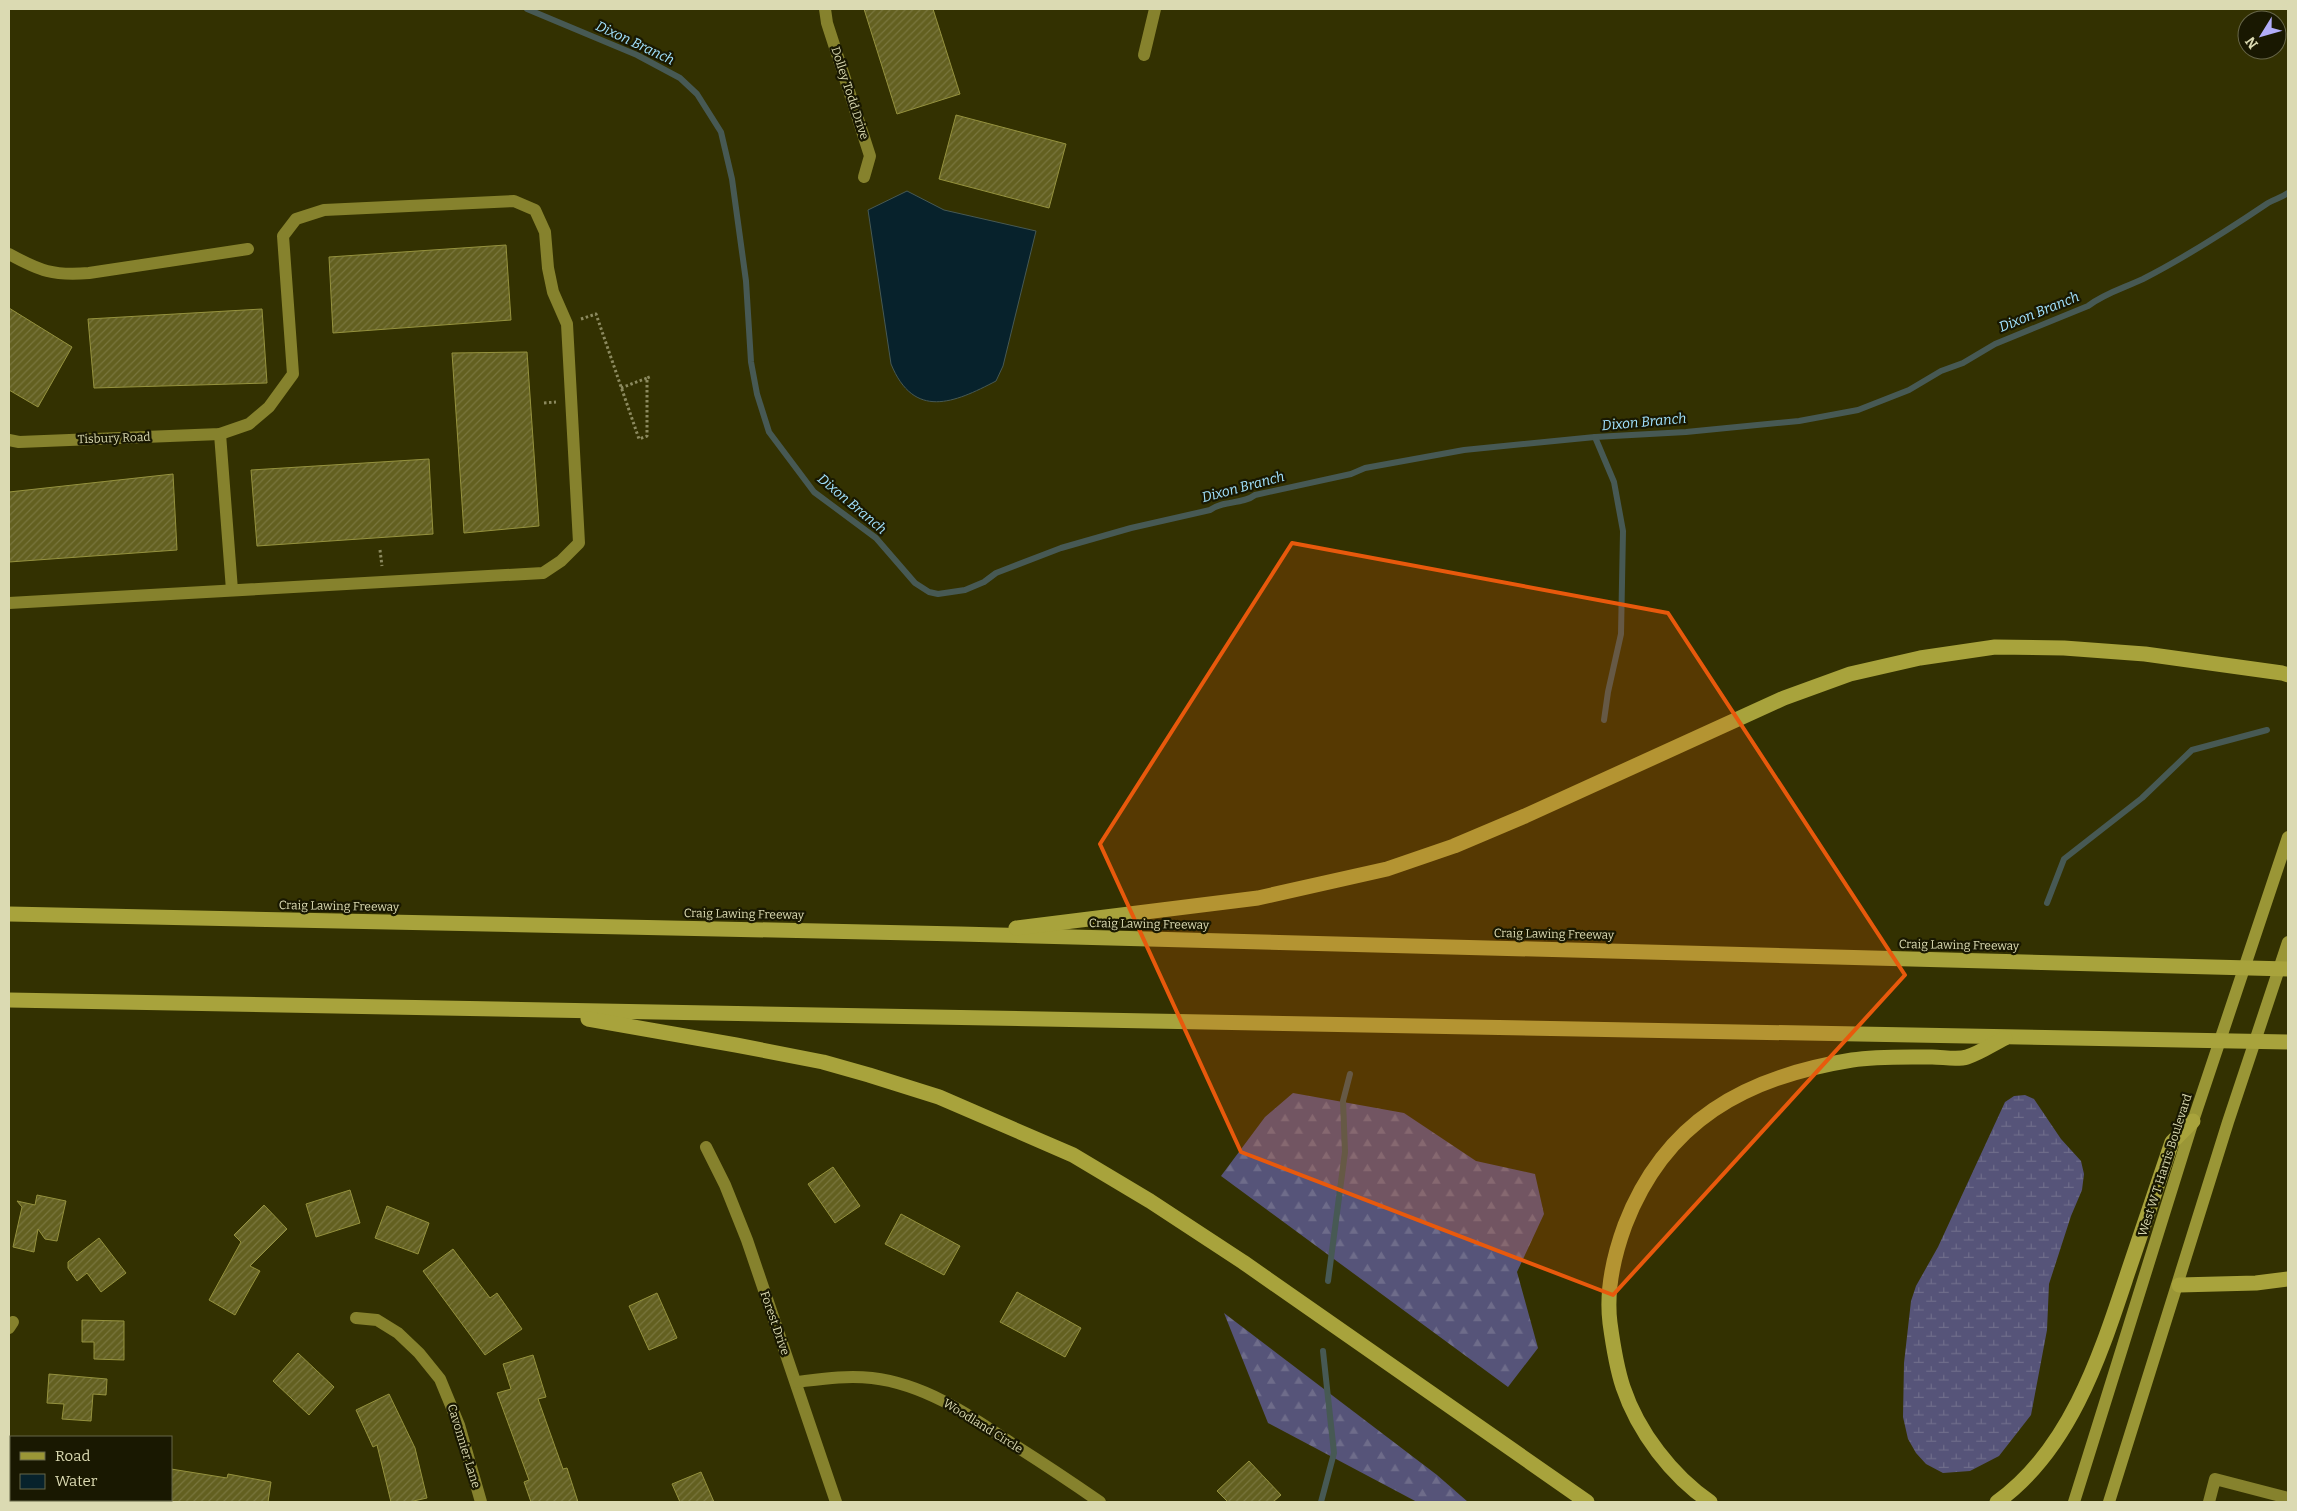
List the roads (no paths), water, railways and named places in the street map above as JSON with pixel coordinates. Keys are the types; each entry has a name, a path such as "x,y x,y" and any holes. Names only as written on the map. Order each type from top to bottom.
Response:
{"highway":[{"path":"960,934 1258,898 1387,868 1454,846 1526,816 1784,698 1850,674 1920,658 1995,647 2064,648 2145,654 2288,675"},
{"name":"Craig Lawing Freeway","path":"9,914 960,934 2288,969"},
{"path":"9,1000 2288,1042"},
{"path":"539,1011 824,1062 939,1097 1073,1155 1150,1201 1243,1262 1587,1502"},
{"path":"1710,1502 1679,1476 1659,1452 1638,1420 1624,1389 1615,1356 1609,1316 1612,1276 1619,1242 1633,1205 1652,1170 1675,1142 1698,1121 1727,1101 1764,1081 1805,1069 1854,1059 1966,1057 2006,1037"},
{"path":"1997,1502 2009,1494 2031,1472 2050,1447 2065,1425 2088,1381 2104,1343 2172,1142 2194,1121"},
{"path":"2179,1285 2256,1283 2288,1280"}],"main road":[{"name":"West W T Harris Boulevard","path":"2074,1502 2194,1121 2288,837"},
{"path":"2109,1502 2179,1285 2228,1122 2288,942"}],"street":[{"name":"Dolley Todd Drive","path":"825,9 827,23 870,156 864,177"},
{"path":"1144,55 1155,9"},
{"name":"Tisbury Road","path":"9,440 19,442 220,434 249,424 269,408 294,374 283,236 296,219 324,210 514,201 535,210 545,232 548,268 553,292 567,324 579,543 561,561 543,573 232,590"},
{"path":"9,254 38,269 64,275 89,273 248,249"},
{"path":"9,603 232,590 220,434"},
{"name":"Forest Drive","path":"706,1147 725,1185 747,1240 836,1502"},
{"name":"Cavonnier Lane","path":"356,1318 377,1320 398,1332 419,1353 440,1380 459,1425 480,1502"},
{"name":"Woodland Circle","path":"796,1382 830,1378 871,1378 892,1382 930,1394 975,1419 1100,1502"},
{"path":"2208,1502 2215,1479 2288,1498"}],"water":[{"path":"907,191 944,210 1036,231 1003,366 996,381 965,396 950,400 936,402 923,400 911,393 900,382 891,364 868,210"}],"waterway":[{"name":"Dixon Branch","path":"527,9 637,55 680,78 697,94 721,132 732,179 746,281 751,362 757,394 769,432 814,492 876,538 915,583 929,592 938,594 965,590 984,582 996,573 1061,548 1131,528 1210,510 1255,495 1351,474 1365,468 1464,450 1595,437 1686,432 1799,421 1858,410 1909,390 1941,371 1963,363 1995,344 2088,306 2108,294 2143,279 2175,262 2268,203 2288,193"},
{"path":"1595,437 1614,482 1623,531 1621,634 1608,692 1604,720"},
{"path":"2047,903 2064,859 2142,798 2192,750 2267,730"},
{"path":"1328,1281 1345,1152 1343,1101 1350,1074"},
{"path":"1321,1502 1334,1453 1323,1351"}]}
